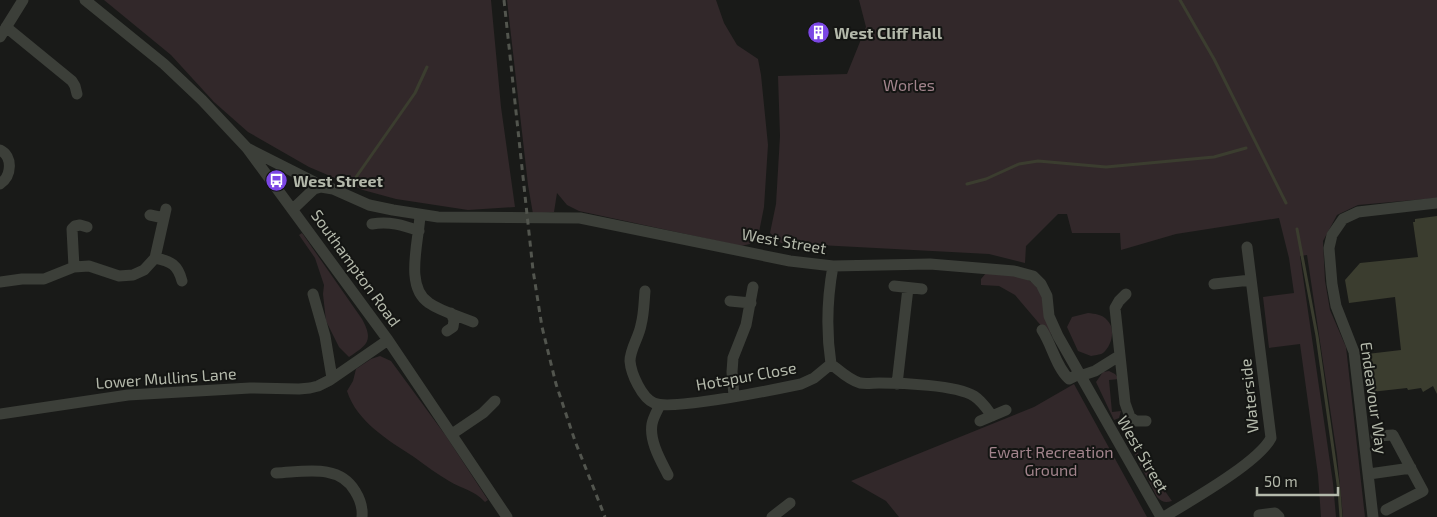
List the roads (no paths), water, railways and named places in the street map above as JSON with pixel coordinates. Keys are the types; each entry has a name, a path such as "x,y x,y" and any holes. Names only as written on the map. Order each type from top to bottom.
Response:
{"street":[{"path":"23,0 3,32 72,81 77,94"},
{"name":"Southampton Road","path":"85,0 164,64 202,100 246,148 293,209 388,340 507,517"},
{"name":"West Street","path":"246,148 321,187 369,205 420,215 438,217 580,218 790,261 833,266 930,264 1014,271 1033,276 1041,284 1047,296 1050,316 1058,336 1162,517"},
{"path":"0,150 7,156 10,170 7,177 0,184"},
{"path":"293,209 314,190 321,187"},
{"name":"Endeavour Way","path":"1373,517 1354,352 1336,306 1329,248 1332,235 1343,219 1358,212 1437,203"},
{"path":"0,282 44,279 74,267 89,266 119,276 133,275 144,270 155,258 165,214 150,214"},
{"path":"420,215 414,279 416,288 421,297 430,304 473,322"},
{"path":"372,224 383,222 398,224 419,231"},
{"path":"74,267 72,229 80,225 87,227"},
{"name":"Waterside","path":"1162,517 1218,483 1259,454 1267,446 1271,438 1247,247"},
{"path":"155,258 166,260 175,265 180,272 182,281"},
{"path":"833,266 827,313 828,345 831,364 862,384 897,384 959,390 975,397 986,406 992,416"},
{"path":"1214,284 1251,280"},
{"path":"894,286 922,289"},
{"path":"734,396 733,358 746,326 753,287"},
{"path":"897,384 908,288"},
{"path":"645,291 641,327 632,351 630,364 646,398 660,405 652,425 655,446 668,475"},
{"path":"313,294 326,336 332,378"},
{"path":"1126,294 1119,301 1116,308 1119,356 1126,411 1136,421 1146,421"},
{"path":"730,301 751,303"},
{"path":"447,331 453,327 454,320 451,313"},
{"path":"1042,330 1063,373 1069,379 1094,370 1119,356"},
{"name":"Lower Mullins Lane","path":"0,414 128,395 250,388 299,389 318,386 388,340"},
{"name":"Hotspur Close","path":"660,405 673,405 734,396 801,384 814,378 831,364"},
{"path":"452,434 496,401"},
{"path":"980,421 1006,410"},
{"name":"Endeavour Way","path":"1376,436 1393,435 1423,491 1386,510"},
{"name":"Endeavour Way","path":"1368,474 1410,468"},
{"path":"276,472 322,471 333,473 343,478 352,486 359,498 363,511 362,517"},
{"path":"778,515 790,503"},
{"path":"1259,515 1274,512 1279,517"}],"waterway":[{"path":"1180,0 1214,59 1286,203"},
{"path":"354,180 415,93 427,67"},
{"path":"967,184 986,179 1019,164 1038,161 1106,167 1214,157 1246,148"},
{"path":"1297,229 1317,336 1341,517"}],"railway":[{"path":"504,0 533,270 542,327 556,384 575,441 605,517"}],"place":[{"name":"West Cliff Hall","path":"818,33"},
{"name":"West Street","path":"277,181"}],"park label":[{"name":"Worles","path":"909,85"},
{"name":"Ewart Recreation Ground","path":"1051,461"}]}
